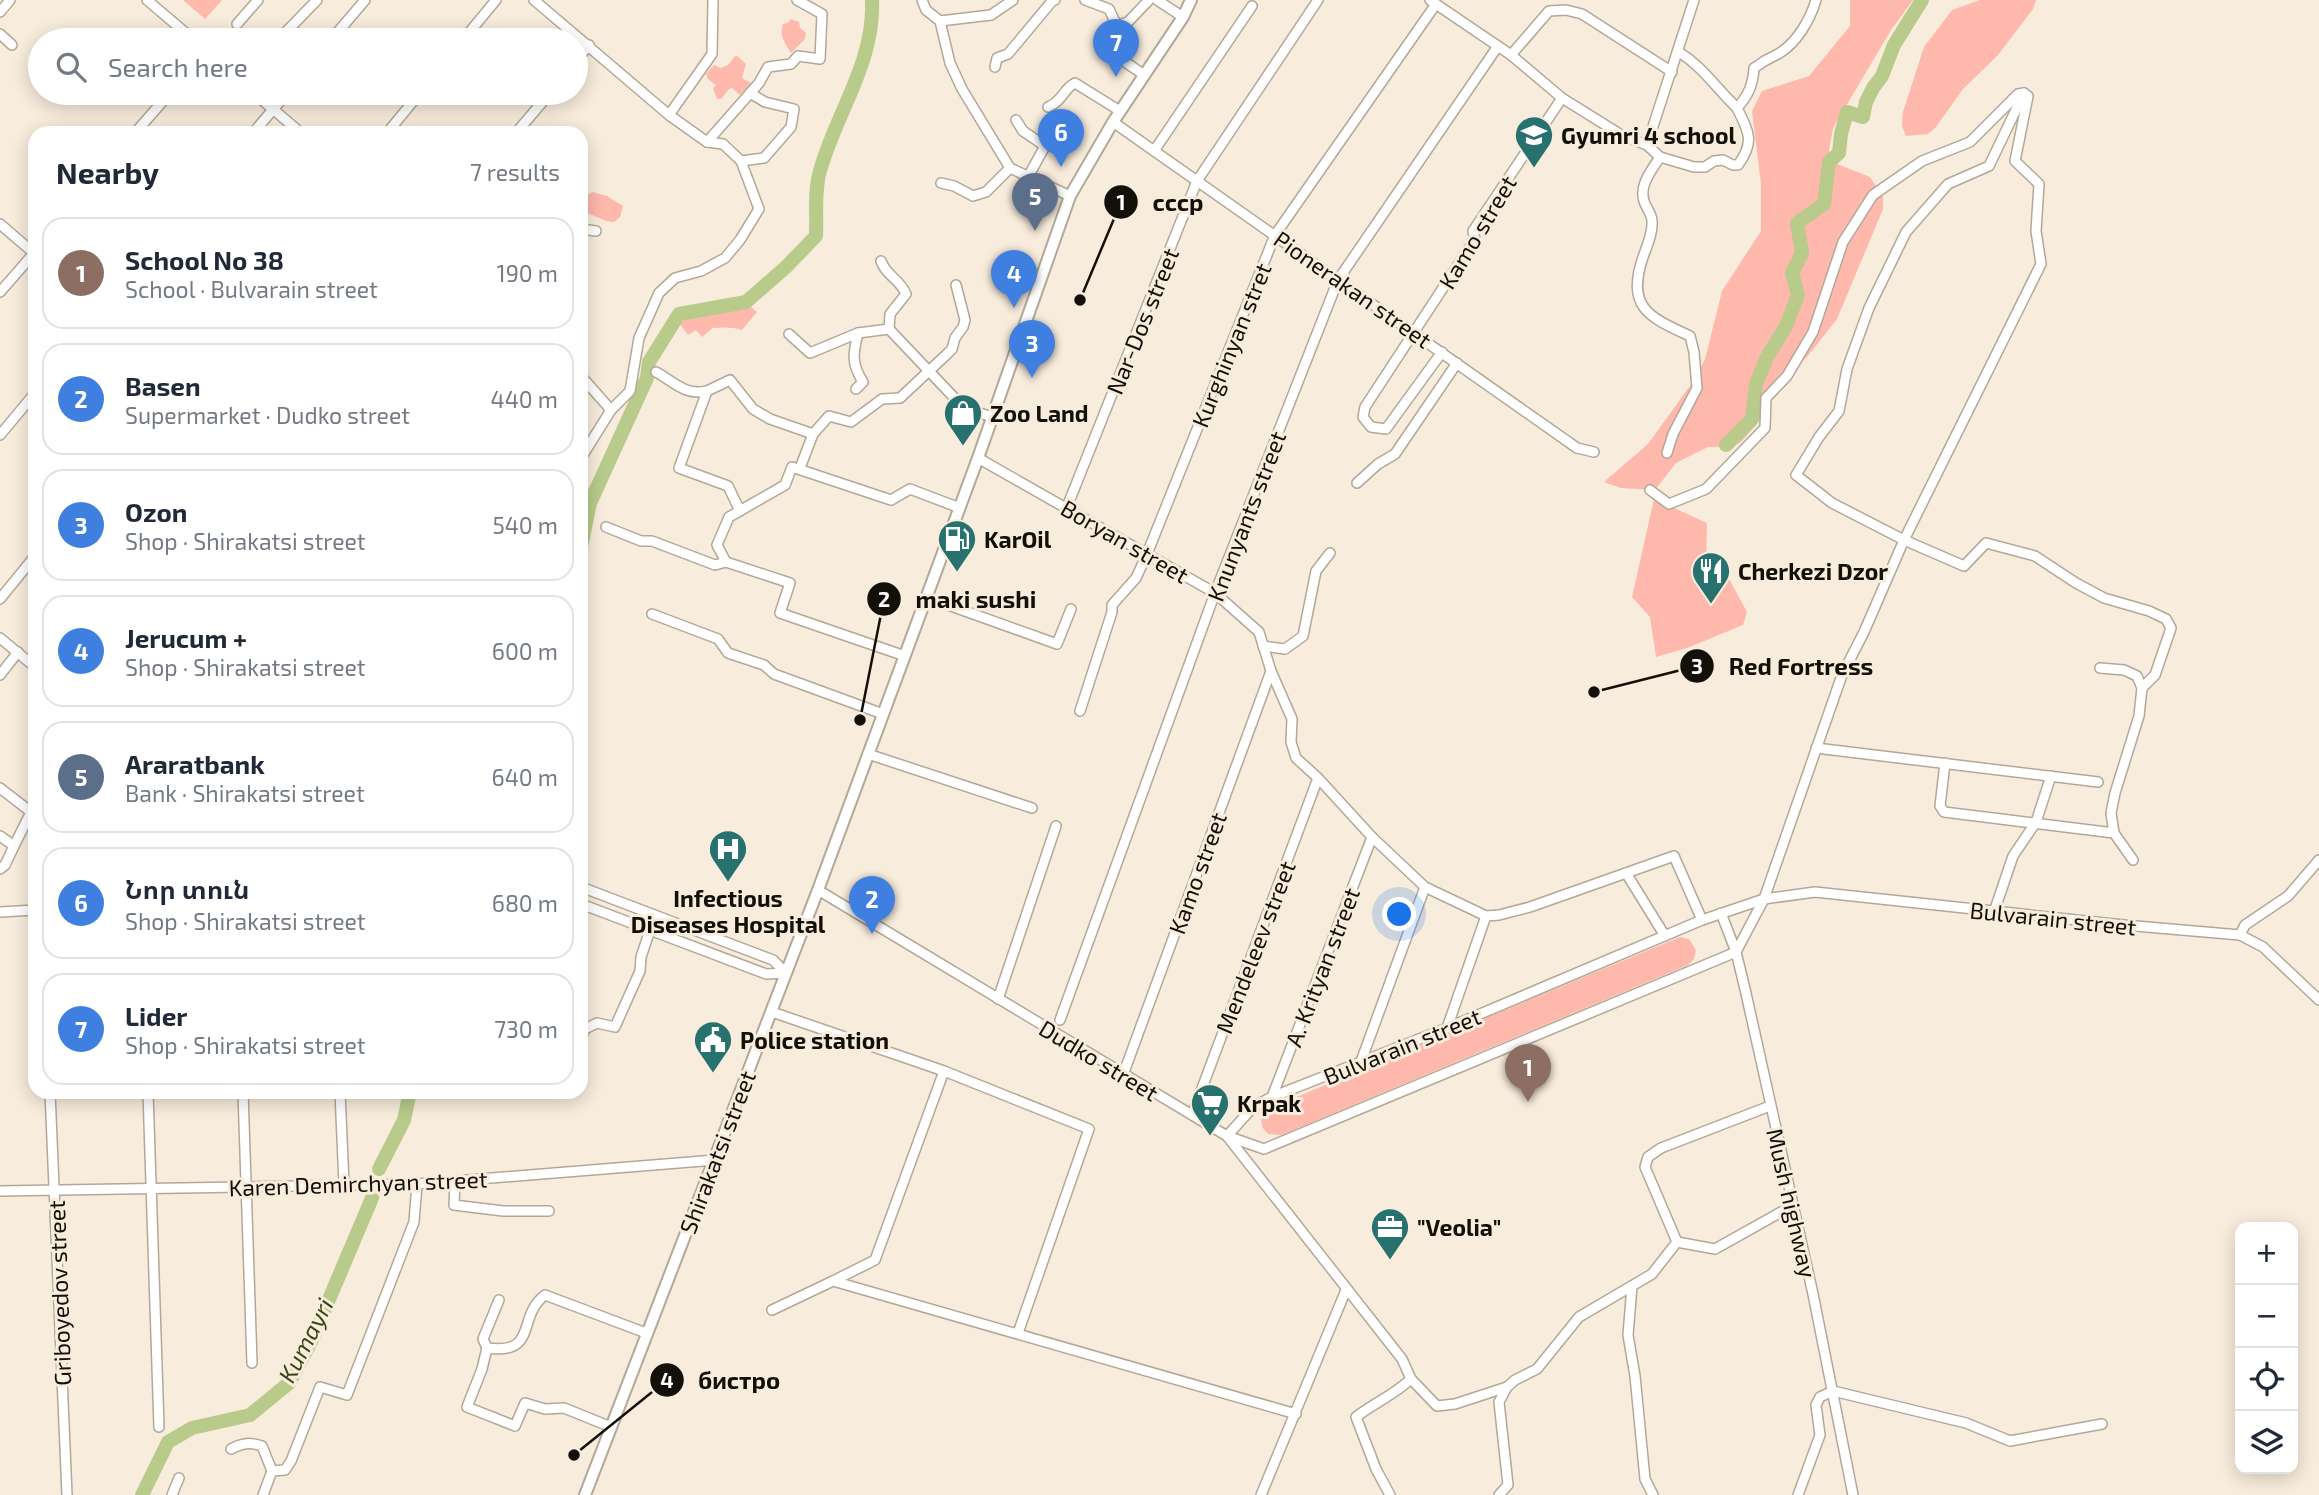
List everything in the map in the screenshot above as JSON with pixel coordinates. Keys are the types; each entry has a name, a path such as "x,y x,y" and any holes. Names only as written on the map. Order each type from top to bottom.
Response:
{"main road":[{"name":"Shirakatsi street","path":"586,1495 818,890 960,508 1070,196 1113,122 1191,0"}],"street":[{"path":"0,12 10,0"},
{"path":"148,0 180,28"},
{"path":"237,23 258,0"},
{"path":"290,28 317,0"},
{"path":"473,28 496,0"},
{"path":"534,0 568,28"},
{"path":"669,115 712,54 713,0"},
{"path":"707,142 760,83 768,67 790,64 799,57 820,58 822,14 797,0"},
{"path":"922,0 926,10 940,21 950,63 962,89 1010,168 1070,196"},
{"path":"940,21 991,15 1013,0"},
{"path":"995,67 997,58 1007,54 1052,0 1055,0"},
{"path":"1085,0 1109,9 1117,26 1111,52 1144,75"},
{"path":"1117,26 1128,22 1149,0"},
{"path":"1157,0 1182,17"},
{"name":"Nar-Dos street","path":"1068,507 1197,181 1318,0"},
{"path":"1647,145 1694,0"},
{"path":"1737,108 1746,99 1753,83 1754,68 1765,59 1780,53 1797,37 1811,15 1816,0"},
{"path":"341,28 362,1"},
{"path":"1433,2 1511,55 1562,98 1623,136 1647,145 1660,158 1694,167 1705,167 1714,161 1723,160 1738,165 1747,153 1750,138 1737,108 1697,63 1679,52"},
{"name":"Kurghinyan stret","path":"1080,711 1112,605 1136,578 1147,554 1275,235 1433,2"},
{"path":"1154,151 1252,6"},
{"path":"1511,55 1549,11 1566,10 1582,14 1672,72"},
{"path":"0,34 12,45"},
{"path":"588,447 611,410 630,391 639,338 659,293 675,278 701,271 725,258 759,209 741,161 723,144 707,142 669,115 589,45"},
{"name":"Knunyants street","path":"1060,1020 1215,593 1338,280 1498,46"},
{"path":"1048,107 1058,104 1070,85 1076,83 1120,111"},
{"path":"741,161 764,158 791,127 794,109 765,102 750,93"},
{"path":"1650,490 1669,503 1706,489 1751,444 1765,428 1766,398 1787,376 1813,332 1843,242 1873,195 1922,161 1970,142 2018,94 2024,93"},
{"path":"1736,952 1764,899 1842,675 1905,540 2041,264 2036,231 2039,184 2015,161 2028,96 2024,93"},
{"path":"2024,93 1989,166 1948,184 1906,232 1870,308 1847,369 1839,411 1819,437 1796,475 1832,503 1964,566 1986,543 2035,556 2104,598 2149,611 2166,619 2171,628 2162,656 2155,675 2142,688"},
{"name":"Kamo street","path":"1442,352 1385,429 1371,427 1363,417 1365,407 1475,239 1473,231 1562,98"},
{"path":"141,126 160,105"},
{"path":"268,105 293,126"},
{"path":"259,126 276,105"},
{"path":"393,126 410,105"},
{"path":"522,126 540,105"},
{"path":"1016,120 1023,131 1045,146 1028,177"},
{"name":"Pionerakan street","path":"1113,122 1577,448 1594,452"},
{"path":"1660,158 1644,184 1643,199 1652,219 1641,264 1638,298 1644,311 1690,336 1698,388 1673,434 1667,453"},
{"path":"941,183 954,186 972,199 986,192 1010,168"},
{"path":"0,224 28,247"},
{"path":"588,230 596,231"},
{"path":"0,292 28,261"},
{"path":"881,261 884,270 903,284 906,293 890,314 889,329 964,408 992,417"},
{"path":"800,468 813,434 829,416 851,422 882,400 900,398 952,349 954,338 965,320 956,285"},
{"path":"789,334 810,353 858,333 889,329"},
{"path":"856,388 863,382 853,359 858,333"},
{"path":"1357,482 1377,464 1395,454 1457,363"},
{"path":"656,372 683,391 698,393 730,380 753,408 770,419 813,434"},
{"path":"588,384 611,410"},
{"path":"707,391 679,468 728,486 740,511"},
{"path":"0,435 28,401"},
{"name":"Boryan street","path":"978,458 1215,593 1259,632 1271,671 1292,719 1291,742 1296,758 1425,887 1486,916"},
{"path":"726,562 717,545 729,517 785,485 792,467 891,500 910,489 960,508"},
{"path":"606,527 715,565 726,562 790,583 780,613 905,656"},
{"path":"1263,646 1285,649 1303,636 1316,571 1330,553"},
{"path":"0,598 28,564"},
{"path":"926,597 1057,644 1071,609"},
{"path":"652,614 718,639 728,653 764,665 774,674 883,714"},
{"path":"0,638 28,661"},
{"path":"0,675 18,652"},
{"path":"2100,668 2124,670 2137,676 2142,688 2139,716 2111,813 2114,833 2133,860"},
{"name":"Kamo street","path":"1123,1075 1271,671"},
{"path":"1816,748 2098,782"},
{"path":"868,754 1032,808"},
{"path":"1945,763 1940,806 1944,812 2114,833"},
{"path":"1994,912 2013,856 2036,822 2052,776"},
{"name":"Mendeleev street","path":"1192,1115 1318,778"},
{"path":"0,788 28,808"},
{"path":"0,869 5,865 28,820"},
{"path":"998,999 1056,826"},
{"path":"0,836 13,846"},
{"name":"A. Krityan street","path":"1272,1097 1372,836"},
{"path":"1447,1028 1486,916 1509,913 1674,856 1702,920"},
{"path":"2240,935 2245,925 2288,896 2319,860"},
{"path":"1626,873 1665,936"},
{"path":"1360,1063 1425,887"},
{"path":"588,890 773,960 786,973"},
{"name":"Dudko street","path":"818,890 1227,1136 1402,1359 1411,1379 1437,1406 1455,1404 1507,1387"},
{"name":"Bulvarain street","path":"1736,952 1264,1149 1227,1136 1254,1106 1272,1097 1447,1028 1702,920 1764,899 1815,892 2240,935 2263,947 2319,1000"},
{"path":"588,907 766,974 786,973"},
{"path":"0,912 28,910"},
{"name":"Mush highway","path":"1721,913 1736,952 1833,1391 1853,1495"},
{"path":"679,940 685,925"},
{"path":"588,1027 597,1023 615,1027 640,971 641,957 650,930"},
{"path":"772,1012 944,1071 1089,1129 1018,1333"},
{"path":"772,1310 876,1260 944,1071"},
{"name":"Griboyedov street","path":"50,1099 67,1495"},
{"path":"148,1099 159,1427"},
{"path":"243,1099 252,1363"},
{"path":"340,1099 344,1184"},
{"path":"1677,1242 1645,1167 1648,1157 1661,1148 1770,1106"},
{"name":"Karen Demirchyan street","path":"0,1191 417,1184 715,1160"},
{"path":"455,1182 454,1205 503,1211 549,1210"},
{"path":"272,1471 285,1470 291,1461 320,1387 347,1395 414,1222 417,1184"},
{"path":"1677,1242 1715,1249 1792,1206"},
{"path":"1499,1495 1508,1486 1499,1402 1507,1387 1515,1380 1537,1370 1579,1317 1653,1273 1677,1242"},
{"path":"833,1281 1296,1414"},
{"path":"1632,1286 1628,1335 1635,1376 1645,1479 1653,1495"},
{"path":"1261,1495 1346,1290"},
{"path":"487,1348 512,1348 520,1342 536,1302 545,1295 646,1333"},
{"path":"499,1300 484,1339 487,1348 482,1369 467,1407 515,1426 525,1403 545,1409 564,1408 611,1427"},
{"path":"1391,1495 1376,1469 1356,1418 1369,1407 1396,1393 1411,1379"},
{"path":"1798,1495 1820,1435 1816,1405 1820,1397 1833,1391 1966,1423 2010,1441 2102,1424"},
{"path":"231,1449 241,1444 253,1443 262,1446 272,1471 262,1495"},
{"path":"172,1495 179,1478"}],"shaded area":[{"path":"183,0 222,0 205,19"},
{"path":"1850,0 1913,0 1891,30 1833,128 1829,151 1837,164 1870,177 1883,197 1883,209 1837,319 1807,357 1780,380 1756,425 1741,442 1731,447 1708,447 1676,463 1655,490 1621,488 1604,482 1648,444 1695,379 1705,359 1722,291 1761,231 1761,184 1752,111 1762,91 1809,76 1850,26"},
{"path":"1980,0 2036,0 2033,9 1998,55 1963,89 1936,127 1928,134 1906,136 1902,126 1903,112 1924,47 1952,10"},
{"path":"791,19 799,22 800,28 806,33 805,39 791,53 782,32 783,24"},
{"path":"736,55 746,64 742,78 751,83 740,95 732,88 721,99 717,99 713,88 716,85 706,74 714,65 721,68 728,65"},
{"path":"592,192 607,196 623,206 620,217 614,222 588,213 588,195"},
{"path":"751,307 757,312 742,330 713,328 702,337 696,330 688,335 680,324 686,318"},
{"path":"1654,499 1707,523 1706,559 1729,579 1747,612 1743,625 1687,648 1656,657 1650,617 1632,597"},
{"path":"1680,937 1689,939 1696,950 1694,959 1688,965 1282,1135 1268,1134 1262,1127 1261,1118 1270,1108"}],"waterway":[{"path":"588,513 647,378 649,362 679,314 746,302 816,236 818,178 861,66 871,23 872,0"},
{"path":"1726,445 1752,419 1756,384 1767,357 1785,328 1798,295 1792,273 1802,253 1797,223 1824,204 1829,162 1839,153 1847,112 1863,117 1866,102 1882,76 1894,45 1922,0"},
{"path":"379,1169 404,1120 408,1099"},
{"name":"Kumayri","path":"142,1495 168,1442 192,1428 250,1415 289,1383 311,1342 372,1198"}],"place":[{"name":"Lider","path":"1116,77"},
{"name":"Նոր տուն","path":"1061,167"},
{"name":"Gyumri 4 school","path":"1534,169"},
{"name":"Araratbank","path":"1035,231"},
{"name":"ссср","path":"1080,300"},
{"name":"Jerucum +","path":"1014,308"},
{"name":"Ozon","path":"1032,378"},
{"name":"Zoo Land","path":"963,447"},
{"name":"KarOil","path":"957,573"},
{"name":"Cherkezi Dzor","path":"1711,605"},
{"name":"Red Fortress","path":"1594,692"},
{"name":"maki sushi","path":"860,720"},
{"name":"Infectious Diseases Hospital","path":"728,883"},
{"name":"Basen","path":"872,934"},
{"name":"Police station","path":"713,1074"},
{"name":"School No 38","path":"1528,1102"},
{"name":"Krpak","path":"1210,1137"},
{"name":"\"Veolia\"","path":"1390,1261"},
{"name":"бистро","path":"574,1455"}]}
